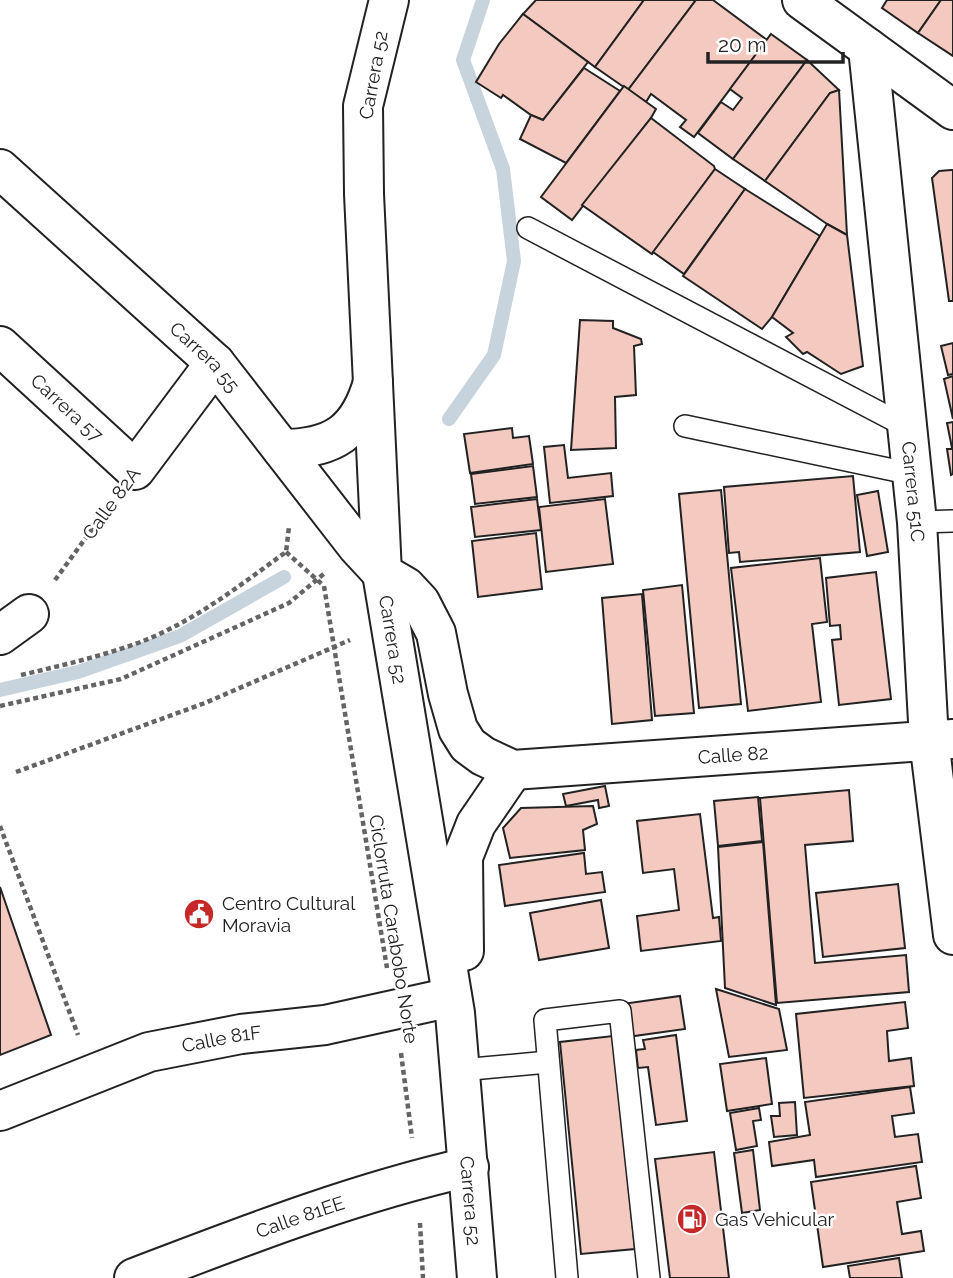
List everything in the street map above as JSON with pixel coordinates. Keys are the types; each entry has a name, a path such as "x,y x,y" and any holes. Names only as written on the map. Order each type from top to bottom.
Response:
{"street":[{"name":"Carrera 52","path":"389,0 363,107 364,194 373,380 370,559 390,626 452,997 461,1070 477,1278"},
{"path":"802,0 953,110"},
{"name":"Carrera 51C","path":"868,48 912,474 935,521 941,739 953,934"},
{"name":"Carrera 55","path":"0,169 215,363 370,559"},
{"name":"Carrera 57","path":"0,346 135,470"},
{"name":"Calle 82A","path":"135,470 215,363"},
{"path":"282,449 307,449 332,441 352,425 367,404 373,380"},
{"path":"370,559 406,587 420,602 436,633 448,694 458,729 468,745 513,771 476,824 463,857 464,964 452,997"},
{"name":"Calle 82","path":"513,771 941,739"},
{"name":"Calle 81F","path":"0,1111 149,1052 241,1034 325,1024 452,997"},
{"name":"Calle 81EE","path":"134,1278 305,1214 418,1179 469,1167"}],"lane":[{"path":"528,228 907,427"},
{"path":"685,425 912,474"},
{"path":"567,1278 545,1020 620,1011 649,1278"},
{"path":"461,1070 548,1062"}],"path":[{"name":"Calle 82A","path":"15,625 135,470"},
{"path":"12,677 85,660 137,643 186,620 286,552 316,580"},
{"path":"0,706 121,678 289,603 316,580 370,559"},
{"name":"Ciclorruta Carabobo Norte","path":"316,580 324,586 395,1010 418,1179 423,1278"},
{"path":"16,772 205,703 333,646 390,626"},
{"path":"0,826 93,1074"}],"building":[{"path":"536,0 644,0 595,67 523,14"},
{"path":"644,0 696,0 628,90 595,67"},
{"path":"696,0 713,0 767,40 694,137 680,127 686,120 651,94 646,102 628,90"},
{"path":"887,0 941,0 918,33 882,8"},
{"path":"941,0 953,0 953,56 918,33"},
{"path":"523,14 588,62 543,120 476,82 499,44"},
{"path":"771,34 807,60 733,159 698,133 721,102 733,110 742,98 730,89"},
{"path":"807,60 839,90 830,93 765,181 733,159"},
{"path":"584,68 620,91 566,163 520,139 531,115 543,120"},
{"path":"624,86 656,109 572,220 541,197"},
{"path":"839,90 847,235 765,181 830,93"},
{"path":"651,118 715,169 652,254 582,205"},
{"path":"715,169 745,189 684,274 653,252"},
{"path":"953,170 953,301 949,301 932,178 939,171"},
{"path":"745,189 820,236 772,317 762,329 683,276"},
{"path":"827,224 847,235 863,366 841,374 807,352 803,354 786,337 793,333 772,317"},
{"path":"580,320 613,321 613,328 641,339 642,344 634,346 636,395 615,397 616,448 571,450"},
{"path":"953,343 953,374 948,375 941,346"},
{"path":"953,376 953,419 944,379"},
{"path":"953,422 953,448 952,448 947,423"},
{"path":"512,428 513,438 529,436 533,464 470,473 464,434"},
{"path":"564,445 568,478 611,473 613,496 550,503 544,447"},
{"path":"947,449 953,449 951,475"},
{"path":"533,466 537,497 475,504 471,474"},
{"path":"853,476 860,552 740,562 739,552 729,553 724,487"},
{"path":"721,490 741,704 699,708 679,494"},
{"path":"878,491 888,552 867,556 857,495"},
{"path":"537,499 541,530 475,537 471,507"},
{"path":"605,499 613,564 546,572 539,507"},
{"path":"536,533 542,589 478,597 472,541"},
{"path":"820,558 827,622 812,624 821,702 748,711 731,568"},
{"path":"876,572 891,699 839,705 832,640 841,639 840,625 830,626 826,578"},
{"path":"682,585 694,713 655,716 643,590"},
{"path":"642,594 652,720 612,724 602,598"},
{"path":"605,786 609,806 599,808 598,800 566,806 563,794"},
{"path":"849,790 853,841 805,845 815,963 906,955 909,992 777,1003 760,798"},
{"path":"758,797 762,841 718,846 714,801"},
{"path":"593,806 597,824 583,830 585,850 510,858 503,828 521,808"},
{"path":"700,814 713,918 719,917 721,941 641,951 637,916 679,910 674,869 643,873 637,821"},
{"path":"763,842 776,1005 725,988 718,847"},
{"path":"584,853 586,874 602,872 605,892 505,906 499,865"},
{"path":"898,884 905,948 823,957 816,893"},
{"path":"0,887 51,1035 0,1055"},
{"path":"601,900 609,948 539,960 530,913"},
{"path":"716,989 779,1009 787,1050 729,1057"},
{"path":"680,996 685,1029 627,1037 622,1004"},
{"path":"905,1002 908,1028 887,1031 889,1061 911,1058 914,1086 804,1098 796,1014"},
{"path":"676,1035 687,1121 656,1125 648,1067 638,1068 636,1050 645,1049 643,1040"},
{"path":"613,1036 635,1249 581,1254 560,1042"},
{"path":"766,1058 772,1104 727,1111 720,1064"},
{"path":"910,1087 914,1113 892,1116 895,1137 918,1134 922,1162 816,1177 814,1160 772,1166 769,1142 810,1135 805,1102"},
{"path":"795,1102 797,1135 774,1137 771,1116 780,1116 779,1103"},
{"path":"759,1108 761,1120 753,1121 757,1146 736,1150 730,1113"},
{"path":"753,1150 760,1210 742,1213 734,1153"},
{"name":"Gas Vehicular","path":"714,1152 729,1278 670,1278 655,1159"},
{"path":"916,1166 921,1198 897,1202 902,1234 921,1231 924,1251 823,1267 811,1182"},
{"path":"899,1258 902,1278 850,1278 848,1266"}],"waterway":[{"path":"449,419 494,355 514,261 503,169 463,60 483,0"},
{"path":"0,690 78,672 180,636 284,577"}],"place":[{"name":"Centro Cultural Moravia","path":"199,914"},
{"name":"Gas Vehicular","path":"692,1219"}]}
